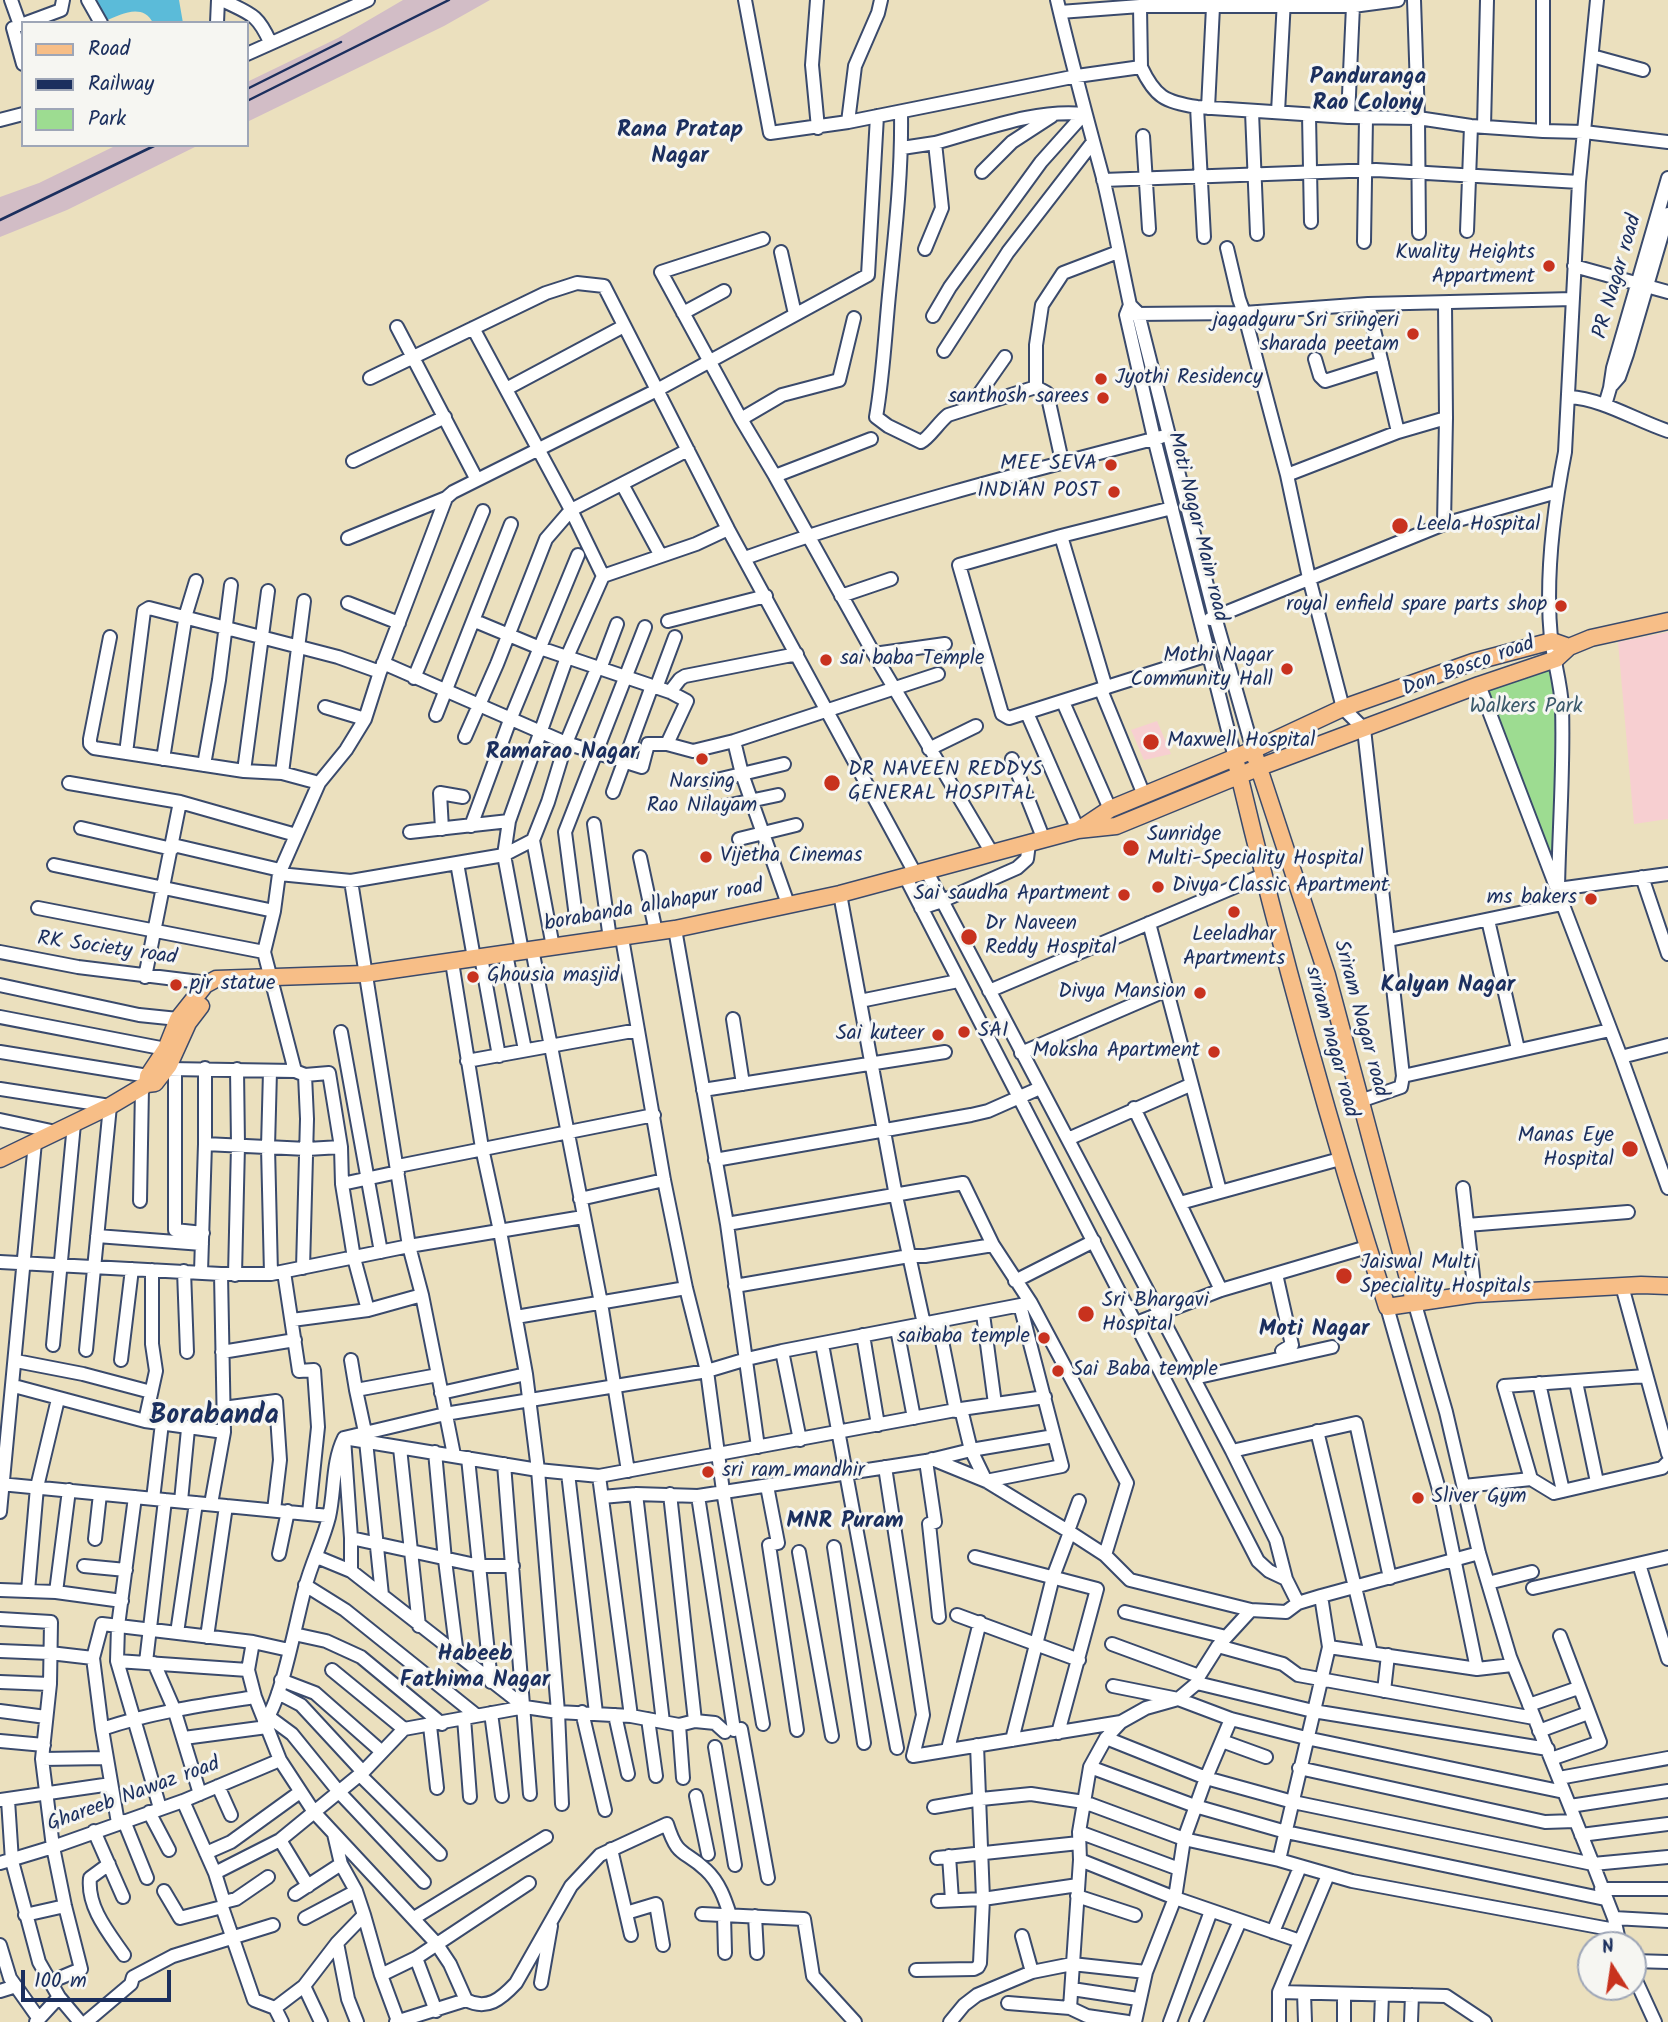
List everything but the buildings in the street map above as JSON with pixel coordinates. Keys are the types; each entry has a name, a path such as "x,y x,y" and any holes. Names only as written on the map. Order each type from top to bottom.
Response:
{"main road":[{"path":"1569,647 1591,638 1668,621"},
{"name":"Don Bosco road","path":"1253,750 1343,708 1473,662 1552,641 1569,647 1556,659 1260,767"},
{"name":"borabanda allahapur road","path":"1078,830 1110,809 1253,750"},
{"name":"Sriram Nagar road","path":"1253,750 1327,975 1414,1301"},
{"name":"sriram nagar road","path":"1235,758 1340,1159 1387,1307"},
{"name":"borabanda allahapur road","path":"208,984 216,979 364,974 675,929 840,894 1078,830 1116,827 1260,767"},
{"path":"0,1159 8,1150 35,1142 110,1106 146,1082 207,997 223,987 229,979"},
{"path":"146,1082 155,1083 170,1069 178,1019 208,984"},
{"path":"1622,1286 1668,1295"},
{"path":"1387,1307 1475,1294 1668,1286"}],"street":[{"path":"11,0 21,53"},
{"path":"41,20 61,10 63,0"},
{"path":"88,0 100,21"},
{"path":"217,21 220,0 255,16 261,22 270,42"},
{"path":"248,53 368,0"},
{"path":"745,0 770,133 818,128 1077,76 1142,67"},
{"path":"817,0 811,65 818,128"},
{"path":"848,122 855,66 881,0"},
{"path":"1058,6 1213,7 1284,3 1353,6 1398,0"},
{"path":"1414,0 1419,118 1419,233"},
{"path":"1467,231 1469,176 1478,126 1487,0"},
{"path":"1543,0 1543,131"},
{"path":"1558,890 1562,708 1552,641 1549,591 1557,492 1569,397 1579,182 1597,0"},
{"path":"1278,112 1284,3"},
{"name":"Moti Nagar Main road","path":"1058,6 1103,180 1154,438 1235,758"},
{"path":"1140,6 1142,67 1157,95 1176,104 1252,112 1419,118 1478,126 1584,132 1668,142"},
{"path":"1348,117 1353,6"},
{"path":"1204,237 1200,176 1203,108 1213,7"},
{"path":"1592,56 1643,70"},
{"path":"902,148 935,143 1059,111 1084,114"},
{"path":"982,172 1012,142 1059,111"},
{"path":"1252,112 1257,234"},
{"path":"901,113 902,148 882,381 876,417 888,426 922,442 948,415 1037,387 1048,393 1062,461"},
{"path":"933,316 950,287 1041,162 1084,114"},
{"path":"0,120 21,115"},
{"path":"1309,115 1308,174 1311,222"},
{"path":"348,538 446,498 657,390 868,275 877,116"},
{"path":"1364,242 1366,118"},
{"path":"1143,135 1149,229"},
{"path":"944,351 1008,252 1093,142"},
{"path":"925,249 942,208 935,143"},
{"path":"1103,180 1365,171 1579,182"},
{"name":"PR Nagar road","path":"1641,284 1668,178"},
{"name":"PR Nagar road","path":"1605,405 1612,368 1668,214"},
{"path":"763,239 661,272 894,690 992,853"},
{"path":"1227,247 1287,475 1309,578 1343,708 1364,729 1403,1076 1401,1087 1360,1101"},
{"path":"781,251 795,314"},
{"path":"1037,387 1036,345 1042,305 1063,273 1118,252"},
{"path":"1574,266 1668,292"},
{"path":"370,378 546,293 577,283 604,286 728,529 916,875 942,901 1194,1378 1276,1540 1286,1579 1298,1603"},
{"path":"682,313 724,291"},
{"path":"1131,311 1244,313 1368,304 1573,299"},
{"path":"1444,524 1445,303"},
{"path":"1368,304 1398,432"},
{"name":"Moti Nagar Main road","path":"1131,311 1169,435 1215,617 1253,750"},
{"path":"741,419 782,396 839,380 854,318"},
{"path":"506,389 624,326"},
{"path":"397,327 477,480"},
{"path":"473,328 603,576"},
{"path":"970,407 1005,358"},
{"path":"1315,359 1320,376 1325,381 1382,363"},
{"path":"1569,397 1605,405 1668,431"},
{"path":"353,461 445,417"},
{"path":"1287,475 1398,432 1446,418"},
{"path":"744,558 807,536 1062,461 1169,435"},
{"path":"775,476 871,439"},
{"path":"465,737 546,539 570,510 688,450"},
{"path":"622,484 661,556"},
{"path":"1200,623 1444,524 1557,492"},
{"path":"303,1268 307,1149 300,1073 264,952 279,874 319,783 346,750 365,719 381,667 446,498"},
{"path":"1172,508 959,565 1002,714 1009,718 1208,655"},
{"path":"414,678 483,512"},
{"path":"436,715 511,524"},
{"path":"525,1050 520,951 504,855 509,821 568,657 603,576 728,529"},
{"path":"1061,536 1103,689 1144,795"},
{"path":"471,825 510,720 578,555"},
{"path":"841,596 891,579"},
{"path":"163,758 185,619 195,581"},
{"path":"204,765 231,585"},
{"path":"244,771 268,591"},
{"path":"668,621 766,596"},
{"path":"282,773 304,601"},
{"path":"348,603 399,623"},
{"path":"126,753 144,611 153,608 185,619 381,667 414,678 566,743 642,767 648,744 667,744 693,751 827,712 938,674"},
{"path":"475,621 540,648 670,692 687,701 667,744"},
{"path":"553,947 533,840 566,743 617,624"},
{"path":"576,916 565,832 645,627"},
{"path":"110,637 90,744 94,748 244,771 282,773 319,783"},
{"path":"612,792 675,637"},
{"path":"874,654 945,644"},
{"path":"670,692 685,676 797,654"},
{"path":"1479,685 1668,1188"},
{"path":"1063,702 1110,809"},
{"path":"325,707 365,719"},
{"path":"1027,713 1078,830"},
{"path":"929,749 976,726"},
{"path":"734,741 742,774 788,904"},
{"path":"921,908 1017,867 1027,859 1037,842 1012,759"},
{"path":"708,782 784,764"},
{"path":"69,783 180,802 296,835"},
{"path":"442,829 440,793 463,797"},
{"path":"721,807 778,795"},
{"path":"145,977 180,802"},
{"path":"410,832 509,821"},
{"path":"594,824 616,938 638,1030 686,1288 707,1371 723,1491 763,1724"},
{"path":"739,839 796,825"},
{"path":"80,828 172,849"},
{"path":"279,874 351,881 504,855 533,840"},
{"path":"172,849 173,845 186,848 280,870 279,874"},
{"path":"640,857 656,932"},
{"path":"457,863 499,1056"},
{"path":"54,866 274,911"},
{"path":"1558,890 1668,874"},
{"path":"916,875 921,908 1258,1561 1269,1571 1286,1579"},
{"path":"989,990 1264,875"},
{"path":"1642,877 1668,954"},
{"path":"351,881 409,1247 422,1295 454,1455"},
{"path":"840,894 896,1196 925,1324"},
{"path":"1389,940 1562,905"},
{"path":"38,908 264,952"},
{"path":"1488,920 1518,1049"},
{"path":"1149,923 1220,1191"},
{"path":"675,929 727,1224 758,1447"},
{"path":"520,951 550,1045 601,1303 628,1472"},
{"name":"RK Society road","path":"0,952 145,977 208,984"},
{"path":"452,962 482,1149 500,1231 530,1399 558,1712 562,1804"},
{"path":"860,1001 958,981"},
{"path":"0,985 139,1015 178,1019"},
{"path":"1021,1053 1167,990"},
{"path":"0,1017 171,1050"},
{"path":"733,1020 743,1084"},
{"path":"467,1061 638,1030"},
{"path":"1403,1076 1610,1030"},
{"path":"341,1032 381,1252"},
{"path":"1621,1057 1668,1045"},
{"path":"0,1052 146,1082 140,1201"},
{"path":"703,1090 944,1052"},
{"path":"201,1272 205,1068"},
{"path":"202,1238 175,1230 170,1069 329,1073 354,1258 368,1310"},
{"path":"235,1275 237,1069"},
{"path":"270,1071 268,1147 277,1273 292,1320 299,1371 314,1370 318,1427 309,1513"},
{"path":"1068,1139 1191,1085"},
{"path":"715,1160 971,1115 988,1111 1040,1087"},
{"path":"0,1089 110,1106 86,1350"},
{"path":"1134,1108 1221,1290"},
{"path":"342,1184 482,1149 654,1115"},
{"path":"0,1120 56,1132"},
{"path":"53,1345 74,1124"},
{"path":"0,1512 9,1390 16,1361 35,1142"},
{"path":"205,1144 307,1149 341,1147"},
{"path":"1180,1203 1340,1159"},
{"path":"580,1199 664,1180"},
{"path":"727,1224 963,1184 993,1245 1015,1280 1025,1304 1127,1483 1105,1555"},
{"path":"1463,1188 1475,1294"},
{"path":"1467,1225 1628,1212"},
{"path":"0,1262 235,1275 277,1273 583,1217"},
{"path":"97,1236 202,1238"},
{"path":"1015,1280 1094,1241"},
{"path":"735,1286 909,1256 993,1245"},
{"path":"1136,1323 1221,1290 1367,1247"},
{"path":"121,1360 132,1269"},
{"path":"145,1421 156,1371 152,1344 152,1270"},
{"path":"184,1271 187,1352"},
{"path":"211,1504 224,1432 221,1274"},
{"path":"1276,1274 1292,1345 1282,1351"},
{"path":"1622,1286 1668,1454"},
{"path":"516,1317 686,1288"},
{"path":"292,1320 368,1310 422,1295"},
{"path":"1414,1301 1446,1412 1479,1553 1512,1665 1593,1864 1616,1931"},
{"path":"344,1438 365,1436 445,1414 707,1371 782,1351 1025,1304"},
{"path":"986,1481 1062,1466 1025,1304"},
{"path":"1387,1307 1442,1500 1477,1669"},
{"path":"983,1314 995,1404"},
{"path":"938,1321 958,1410 971,1450 986,1481"},
{"path":"897,1329 914,1418"},
{"path":"863,1335 877,1425"},
{"path":"222,1353 295,1340"},
{"path":"822,1344 897,1748"},
{"path":"1194,1378 1332,1348"},
{"path":"782,1351 800,1440"},
{"path":"351,1360 365,1436 382,1595"},
{"path":"16,1361 83,1374 151,1392"},
{"path":"441,1393 526,1374"},
{"path":"356,1390 438,1375"},
{"path":"1531,1479 1504,1386 1646,1376"},
{"path":"1576,1382 1598,1482"},
{"path":"1539,1383 1563,1491"},
{"path":"9,1390 58,1399 145,1421 224,1432"},
{"path":"365,1436 400,1448 538,1470 600,1476 1045,1396"},
{"path":"28,1591 37,1487 58,1399"},
{"path":"223,1408 276,1401 280,1460 274,1510"},
{"path":"162,1423 149,1630 150,1663 174,1709 200,1794"},
{"path":"1232,1451 1356,1423 1390,1578"},
{"path":"181,1501 188,1429"},
{"path":"1317,1431 1371,1653"},
{"path":"602,1497 636,1494 698,1496 929,1460 1054,1436"},
{"path":"267,1722 294,1634 305,1585 317,1557 329,1516 338,1450 344,1438"},
{"path":"344,1438 351,1571"},
{"path":"400,1448 419,1626"},
{"path":"435,1452 457,1655"},
{"path":"468,1458 491,1682"},
{"path":"929,1460 986,1481 1105,1555 1130,1580 1251,1610 1286,1612 1298,1603 1479,1553"},
{"path":"929,1460 935,1522 929,1524 939,1617"},
{"path":"1464,1486 1531,1479 1554,1493 1662,1468 1668,1462"},
{"path":"504,1464 530,1794"},
{"path":"885,1467 923,1715 912,1756 1121,1722"},
{"path":"568,1473 596,1713"},
{"path":"600,1476 631,1716"},
{"path":"2,1484 329,1516"},
{"path":"767,1486 778,1543 769,1545 797,1730"},
{"path":"56,1591 69,1490"},
{"path":"96,1539 100,1494"},
{"path":"636,1494 663,1723"},
{"path":"670,1494 695,1721"},
{"path":"698,1496 733,1731 768,1878"},
{"path":"135,1497 118,1626 117,1661 155,1810 169,1850"},
{"path":"1012,1740 1053,1577 1079,1501"},
{"path":"177,1633 196,1503"},
{"path":"207,1637 226,1506"},
{"path":"279,1554 288,1511"},
{"path":"351,1538 445,1560 480,1566 513,1566"},
{"path":"834,1547 864,1743"},
{"path":"799,1552 832,1736"},
{"path":"317,1557 351,1571 525,1707"},
{"path":"975,1557 1097,1589 1058,1733"},
{"path":"1533,1588 1668,1557"},
{"path":"1639,1564 1668,1659"},
{"path":"84,1566 125,1570"},
{"path":"1488,1583 1532,1572"},
{"path":"305,1585 345,1610 470,1717 470,1797"},
{"path":"0,1590 56,1591 122,1601"},
{"path":"1279,1860 1329,1647 1321,1596"},
{"path":"1069,2022 1080,1860 1079,1838 1090,1768 1106,1738 1121,1722 1146,1708 1178,1699 1198,1679 1222,1641 1251,1610"},
{"path":"1125,1612 1222,1641 1283,1664 1298,1675 1534,1718"},
{"path":"957,1615 1079,1660"},
{"path":"0,1619 51,1622 50,1684 42,1759 53,1847 81,1969 50,1982"},
{"path":"948,1749 980,1622"},
{"path":"147,1878 121,1822 111,1784 93,1658 102,1624 253,1642 289,1650"},
{"path":"294,1634 326,1641 361,1657 436,1725 437,1788"},
{"path":"1112,1644 1198,1679 1313,1711 1549,1754 1600,1742 1560,1636"},
{"path":"253,1642 248,1670 255,1697 280,1760 314,1812 436,1943 450,1964 466,2000 476,2005 487,2004 504,1996 516,1983 571,1886 600,1855 667,1824 673,1842 682,1854 706,1870 722,1891 727,1915 725,1953"},
{"path":"1329,1647 1477,1669 1512,1665"},
{"path":"0,1651 93,1658"},
{"path":"1384,1691 1388,1655"},
{"path":"117,1661 248,1670"},
{"path":"332,1670 404,1729"},
{"path":"0,1682 50,1684"},
{"path":"279,1686 316,1693 382,1752"},
{"path":"279,1686 301,1705 361,1773 440,1854"},
{"path":"1113,1686 1178,1699 1231,1719 1307,1738 1564,1792"},
{"path":"1529,1705 1578,1688"},
{"path":"102,1729 133,1718 174,1709 255,1697"},
{"path":"215,1873 280,1840 361,1773 404,1729 525,1707 558,1712 631,1716 678,1725 695,1721 715,1723 733,1731"},
{"path":"0,1711 46,1717"},
{"path":"582,1712 605,1810"},
{"path":"491,1713 502,1796"},
{"path":"1539,1731 1588,1713"},
{"path":"615,1715 628,1774"},
{"path":"648,1719 656,1776"},
{"path":"1008,2003 1069,2007 1087,2019 1127,2022 1175,1898 1184,1839 1195,1806 1231,1719"},
{"path":"184,1738 267,1722 292,1734 339,1792 424,1882"},
{"path":"678,1725 683,1778"},
{"path":"1106,1738 1206,1778 1293,1801 1593,1864 1668,1857"},
{"path":"0,1741 44,1745"},
{"path":"1222,1741 1266,1758"},
{"path":"916,1970 978,1967 980,1963 983,1899 978,1745"},
{"path":"715,1747 735,1864"},
{"path":"42,1759 107,1758"},
{"path":"1559,1778 1668,1758"},
{"name":"Ghareeb Nawaz road","path":"6,1862 183,1801 280,1760"},
{"path":"1090,1768 1195,1806 1286,1832 1603,1894 1668,1889"},
{"path":"1299,1769 1545,1822 1575,1821"},
{"path":"111,1784 4,1800 6,1862 39,1962 59,1997 81,2022 131,1984 134,1977 173,1956 273,1925"},
{"path":"218,1786 231,1815"},
{"path":"1570,1806 1668,1791"},
{"path":"206,1853 231,1842 300,1792"},
{"path":"934,1807 1031,1794 1084,1802 1184,1839 1279,1860 1328,1875 1615,1924 1668,1921"},
{"path":"696,1796 708,1854"},
{"path":"183,1801 215,1873 231,1938 254,2000 275,2008 282,2022"},
{"path":"1581,1835 1668,1824"},
{"path":"333,1830 341,1864 365,1914 397,2022 431,2015 466,2000"},
{"path":"94,1831 123,1897"},
{"path":"414,1918 546,1837"},
{"path":"952,1900 943,1857 1079,1838 1179,1869"},
{"path":"280,1840 308,1886"},
{"path":"611,1849 631,1935"},
{"path":"1080,1860 1175,1898 1300,1941"},
{"path":"109,1864 90,1878 88,1893 103,1925 124,1955"},
{"path":"295,1894 341,1864"},
{"path":"1273,1932 1300,1867"},
{"path":"1279,2022 1279,1992 1328,1875"},
{"path":"164,1891 180,1918 236,1899 268,1877"},
{"path":"381,1975 415,1958 529,1883"},
{"path":"305,1918 356,1891"},
{"path":"937,1901 1077,1891 1135,1915"},
{"path":"626,1913 656,1904 663,1945"},
{"path":"24,1915 65,1906"},
{"path":"1170,2022 1211,1911"},
{"path":"275,2008 304,1986 337,1943 365,1914"},
{"path":"702,1914 804,1919 813,1976 855,2022"},
{"path":"755,1916 757,1952"},
{"path":"541,1983 551,1919"},
{"path":"1196,2022 1240,1921"},
{"path":"1022,1936 1032,1972"},
{"path":"337,1943 348,1999 357,2022"},
{"path":"0,1945 4,1973 16,1986 37,2020 59,1997"},
{"path":"415,1958 431,2015"},
{"path":"1647,1961 1668,1962"},
{"path":"950,2022 964,2005 977,1995 1032,1972 1072,1964 1146,1972"},
{"path":"0,1991 16,1986"},
{"path":"304,1986 321,2022"},
{"path":"1072,1989 1138,1999"},
{"path":"1279,1992 1446,1996 1485,2022"},
{"path":"1304,1993 1305,2022"},
{"path":"1344,1994 1344,2022"},
{"path":"1381,2022 1382,1995"},
{"path":"1411,2022 1412,1995"},
{"path":"1645,2001 1655,2022"}],"shaded area":[{"path":"403,0 490,0 444,26 248,122 248,82 338,38"},
{"path":"113,147 195,147 67,210 0,237 0,197 39,183"},
{"path":"1668,632 1668,819 1634,824 1618,642"},
{"name":"Maxwell Hospital","path":"1157,721 1171,754 1144,760 1131,730"}],"green space":[{"name":"Walkers Park","path":"1550,667 1555,713 1553,860 1488,688"}],"water":[{"path":"97,0 179,0 183,21 152,21 144,13 131,12 106,21"}],"railway":[{"path":"248,100 449,0"},
{"path":"248,88 341,42"},
{"path":"0,220 152,147"}],"place":[{"name":"Kwality Heights Appartment","path":"1549,266"},
{"name":"jagadguru Sri sringeri sharada peetam","path":"1413,334"},
{"name":"Jyothi Residency","path":"1101,379"},
{"name":"santhosh sarees","path":"1103,398"},
{"name":"MEE SEVA","path":"1111,465"},
{"name":"INDIAN POST","path":"1114,492"},
{"name":"Leela Hospital","path":"1400,526"},
{"name":"royal enfield spare parts shop","path":"1561,606"},
{"name":"sai baba Temple","path":"826,660"},
{"name":"Mothi Nagar Community Hall","path":"1287,669"},
{"name":"Maxwell Hospital","path":"1151,742"},
{"name":"Narsing Rao Nilayam","path":"702,759"},
{"name":"DR NAVEEN REDDYS GENERAL HOSPITAL","path":"832,783"},
{"name":"Sunridge Multi-Speciality Hospital","path":"1131,848"},
{"name":"Vijetha Cinemas","path":"706,857"},
{"name":"Divya Classic Apartment","path":"1158,887"},
{"name":"Sai saudha Apartment","path":"1124,895"},
{"name":"ms bakers","path":"1591,899"},
{"name":"Leeladhar Apartments","path":"1234,912"},
{"name":"Dr Naveen Reddy Hospital","path":"969,937"},
{"name":"Ghousia masjid","path":"473,977"},
{"name":"pjr statue","path":"176,985"},
{"name":"Divya Mansion","path":"1200,993"},
{"name":"SAI","path":"964,1032"},
{"name":"Sai kuteer","path":"938,1035"},
{"name":"Moksha Apartment","path":"1214,1052"},
{"name":"Manas Eye Hospital","path":"1630,1149"},
{"name":"Jaiswal Multi Speciality Hospitals","path":"1344,1276"},
{"name":"Sri Bhargavi Hospital","path":"1086,1314"},
{"name":"saibaba temple","path":"1044,1338"},
{"name":"Sai Baba temple","path":"1058,1371"},
{"name":"sri ram mandhir","path":"708,1472"},
{"name":"Sliver Gym","path":"1418,1498"}],"district":[{"name":"Panduranga Rao Colony","path":"1368,92"},
{"name":"Rana Pratap Nagar","path":"680,145"},
{"name":"Ramarao Nagar","path":"562,754"},
{"name":"Kalyan Nagar","path":"1448,987"},
{"name":"Moti Nagar","path":"1314,1331"},
{"name":"Borabanda","path":"214,1418"},
{"name":"MNR Puram","path":"845,1523"},
{"name":"Habeeb Fathima Nagar","path":"475,1669"}]}
